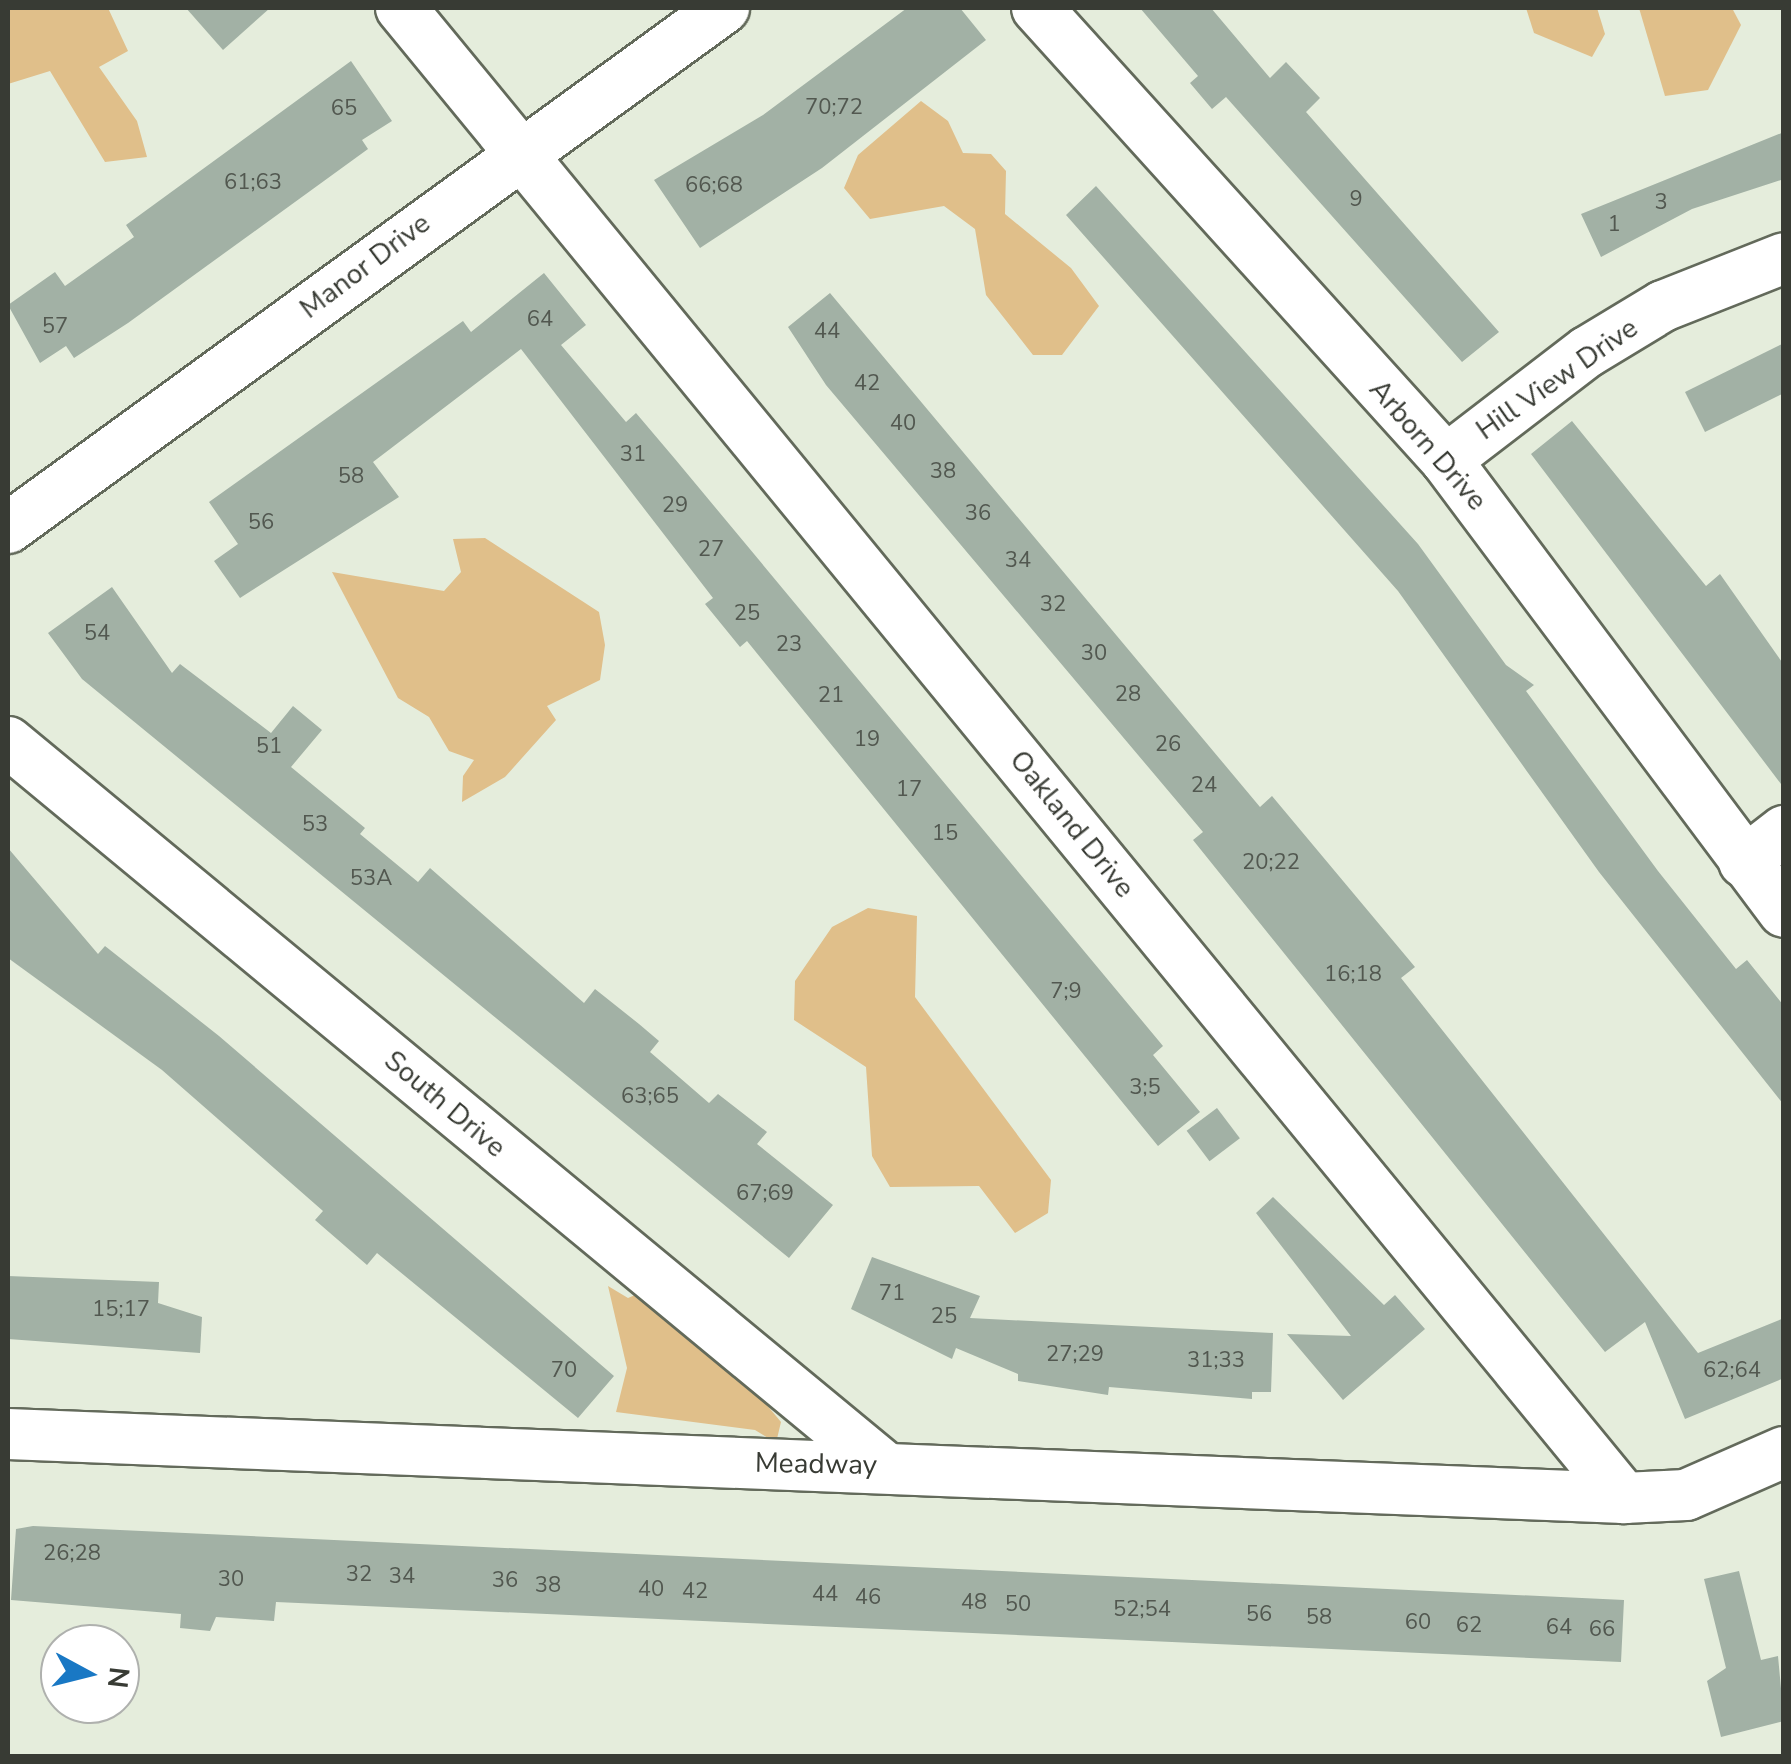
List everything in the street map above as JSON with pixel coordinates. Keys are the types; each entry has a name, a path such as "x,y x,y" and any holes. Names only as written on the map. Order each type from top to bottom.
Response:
{"street":[{"name":"Oakland Drive","path":"401,8 1624,1498"},
{"name":"Manor Drive","path":"8,528 520,151 724,8"},
{"name":"Arborn Drive","path":"1037,8 1446,460 1784,912"},
{"name":"Hill View Drive","path":"1446,460 1586,352 1663,306 1784,258"},
{"name":"South Drive","path":"8,742 882,1465"},
{"path":"1744,862 1784,831"},
{"name":"Meadway","path":"8,1434 882,1465 1030,1480 1624,1498 1686,1496 1784,1452"}],"shaded area":[{"path":"8,8 108,8 128,51 99,67 137,121 147,157 105,162 50,71 8,84"},
{"path":"1526,8 1597,8 1605,34 1592,57 1534,33"},
{"path":"1639,8 1732,8 1741,25 1708,90 1665,96"},
{"path":"921,101 948,121 963,153 991,154 1006,171 1005,214 1071,268 1099,306 1062,355 1033,355 986,295 975,229 944,206 870,219 844,188 858,155"},
{"path":"485,538 599,612 605,645 600,680 547,706 556,720 505,777 462,802 463,776 474,760 449,751 429,717 398,698 332,572 444,591 461,572 453,539"},
{"path":"868,908 917,916 915,997 1051,1180 1048,1213 1015,1233 979,1186 890,1187 872,1156 866,1067 794,1020 795,981 832,927"},
{"path":"608,1286 628,1298 642,1292 734,1366 781,1422 776,1443 755,1430 616,1412 627,1368"}],"building":[{"path":"186,8 270,8 223,50"},
{"path":"907,8 960,8 986,40 822,168 700,248 654,180 763,115"},
{"path":"1140,8 1211,8 1270,78 1286,62 1320,98 1306,112 1499,332 1462,362 1226,97 1212,109 1190,83 1198,76"},
{"path":"351,61 392,121 362,140 368,149 128,323 74,358 66,346 40,363 8,305 55,272 65,286 134,237 126,225"},
{"path":"1784,132 1784,179 1692,209 1601,257 1581,214"},
{"path":"1096,186 1418,544 1506,665 1534,685 1526,691 1658,871 1736,969 1747,960 1784,1006 1784,1105 1599,872 1398,591 1066,215"},
{"path":"544,273 586,325 561,345 626,422 636,413 1163,1046 1153,1055 1200,1112 1158,1146 747,641 740,647 705,604 713,598 521,349 373,462 399,497 240,598 214,561 238,544 209,502 463,321 471,332"},
{"path":"830,293 1260,807 1272,796 1415,967 1401,978 1698,1353 1784,1318 1784,1378 1685,1419 1645,1322 1605,1352 1193,840 1203,832 826,385 788,327"},
{"path":"1784,343 1784,393 1705,432 1685,392"},
{"path":"1572,421 1706,586 1720,574 1784,665 1784,788 1531,454"},
{"path":"112,587 172,673 180,664 271,733 293,706 322,730 291,767 365,828 360,834 418,882 430,868 584,1003 595,989 639,1024 659,1041 650,1052 709,1103 718,1094 767,1132 757,1144 833,1205 789,1258 82,679 48,633"},
{"path":"8,848 98,954 105,946 219,1036 614,1376 578,1418 377,1253 367,1265 315,1220 323,1211 162,1070 8,958"},
{"path":"1217,1108 1240,1138 1210,1161 1187,1131"},
{"path":"1273,1197 1384,1305 1395,1295 1425,1329 1343,1400 1287,1334 1351,1336 1256,1213"},
{"path":"872,1257 980,1296 970,1318 1273,1333 1271,1392 1252,1392 1252,1399 1109,1387 1108,1395 1018,1381 1018,1374 956,1348 952,1359 851,1309"},
{"path":"8,1276 159,1282 158,1303 202,1317 200,1353 8,1339"},
{"path":"33,1526 1624,1600 1621,1662 276,1602 274,1621 216,1617 210,1631 180,1628 181,1614 11,1600 16,1529"},
{"path":"1739,1571 1761,1660 1778,1656 1784,1721 1721,1737 1707,1681 1726,1668 1704,1579"}]}
